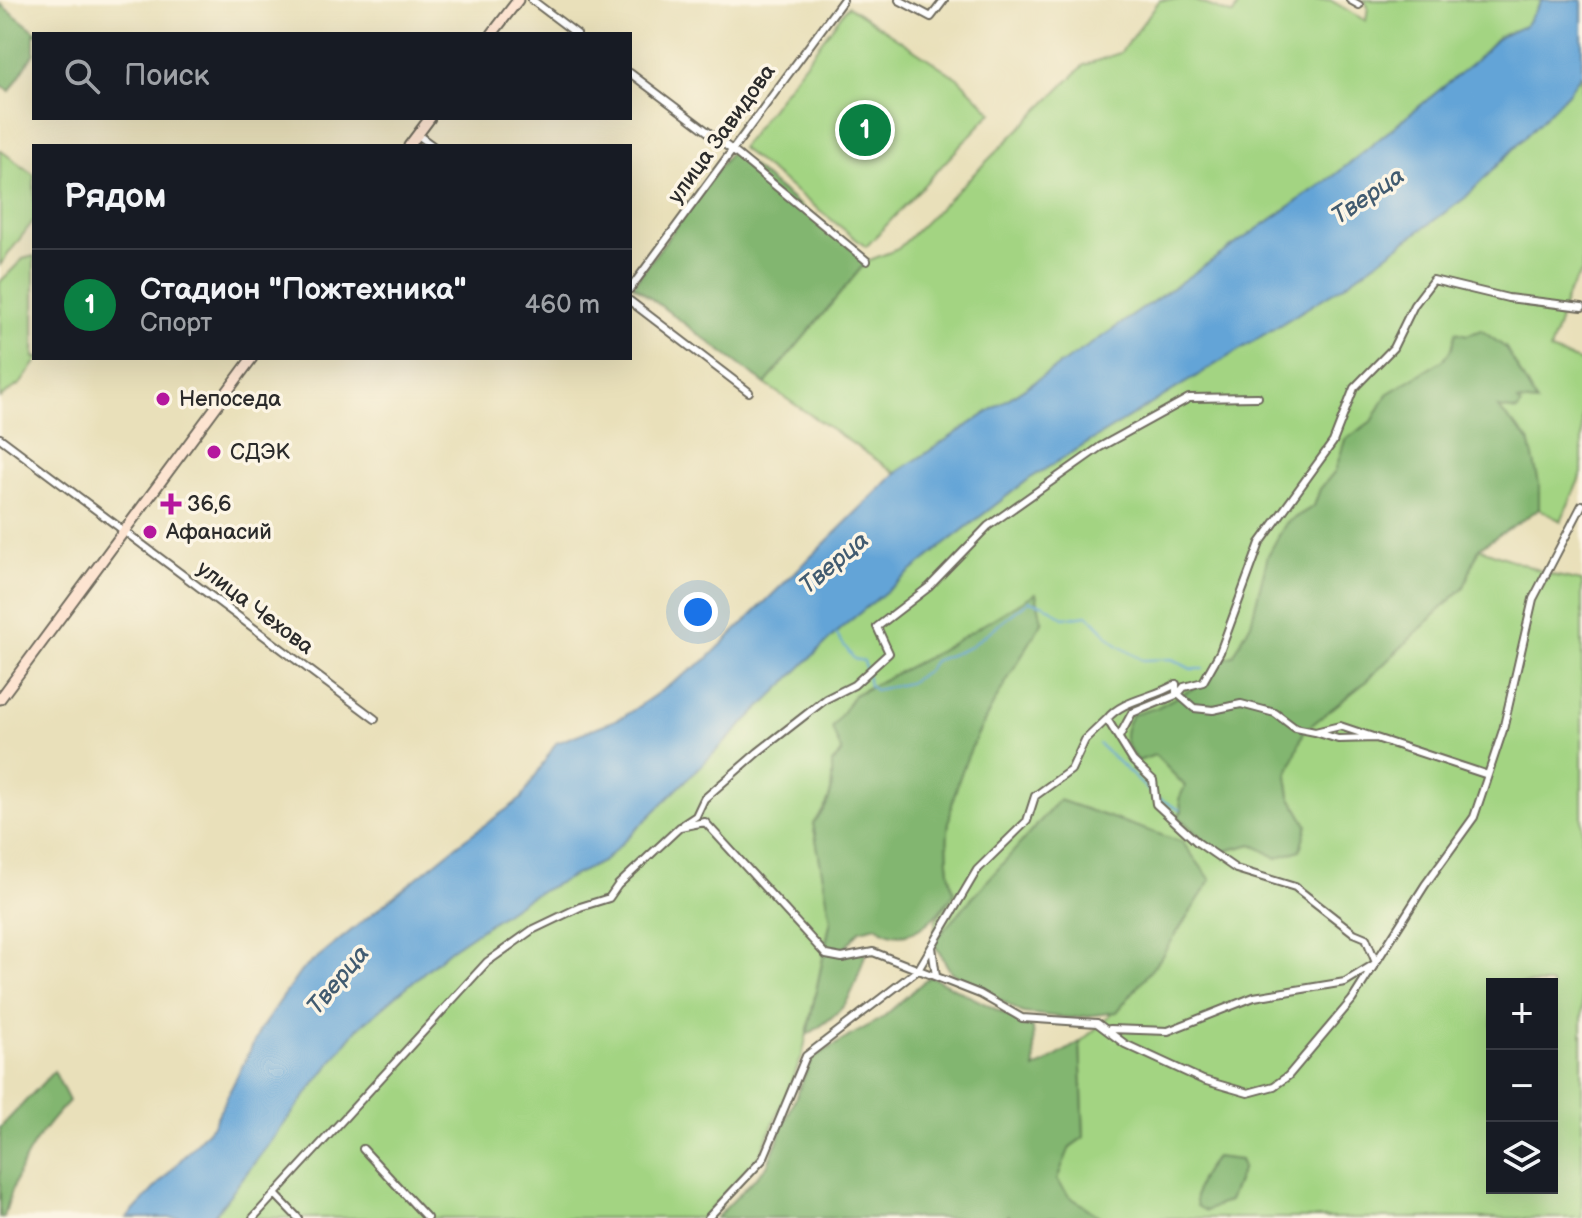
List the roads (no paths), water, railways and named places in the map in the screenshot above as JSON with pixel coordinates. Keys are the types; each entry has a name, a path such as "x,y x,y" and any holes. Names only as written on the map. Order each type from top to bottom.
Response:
{"main road":[{"path":"494,32 518,0"},
{"path":"411,144 429,120"},
{"path":"0,699 251,360"}],"street":[{"path":"532,0 574,32"},
{"name":"улица Завидова","path":"632,286 843,0"},
{"path":"899,0 931,17 944,0"},
{"path":"1350,0 1359,5"},
{"path":"632,75 732,150 867,261"},
{"path":"418,135 430,144"},
{"path":"1119,737 1132,713 1178,694 1184,687 1203,682 1220,652 1260,543 1333,442 1354,388 1393,348 1414,305 1433,280 1508,298 1582,307"},
{"path":"632,303 749,392"},
{"path":"253,1218 487,962 532,930 560,920 580,907 609,898 618,885 696,816 704,799 758,752 826,699 854,685 889,653 877,627 929,587 988,526 1029,494 1100,447 1189,398 1258,397"},
{"name":"улица Чехова","path":"0,438 375,719"},
{"path":"680,827 705,822 826,955 842,958 873,952 936,976 1022,1018 1097,1023 1125,1044 1203,1080 1248,1093 1265,1091 1288,1076 1352,1000 1425,885 1474,817 1503,730 1533,599 1582,505"},
{"path":"708,1218 763,1159 806,1056 918,970 977,870 1027,821 1035,796 1071,770 1085,740 1113,711 1157,697 1176,684 1178,694 1194,708 1213,710 1241,704 1275,713 1295,728 1338,739 1376,738"},
{"path":"1107,719 1133,761 1153,780 1156,804 1197,842 1236,869 1295,887 1354,933 1366,938 1376,963"},
{"path":"1315,732 1340,726 1488,775"},
{"path":"932,947 936,976"},
{"path":"1107,1029 1168,1031 1254,997 1345,982 1376,963"},
{"path":"363,1149 427,1218"},
{"path":"275,1194 298,1218"}],"water":[{"name":"Тверца","path":"1542,0 1582,0 1582,73 1568,93 1465,198 1343,286 1029,479 841,628 604,861 527,898 450,950 357,1029 212,1218 127,1218 213,1125 260,1030 301,971 465,839 521,799 556,743 623,717 707,659 896,473 1099,339 1335,175 1475,61 1499,37 1525,26"}],"waterway":[{"path":"834,631 854,659 864,661 869,685 875,690 908,683 925,673 934,661 968,648 1029,601 1045,605 1064,618 1088,615 1117,645 1142,660 1172,659 1191,669 1203,669"},
{"path":"1099,744 1153,795"},
{"path":"1160,799 1180,810"}],"place":[{"name":"Стадион \"Пожтехника\"","path":"865,130"},
{"name":"Непоседа","path":"163,399"},
{"name":"СДЭК","path":"214,452"},
{"name":"36,6","path":"171,504"},
{"name":"Афанасий","path":"150,532"}]}
